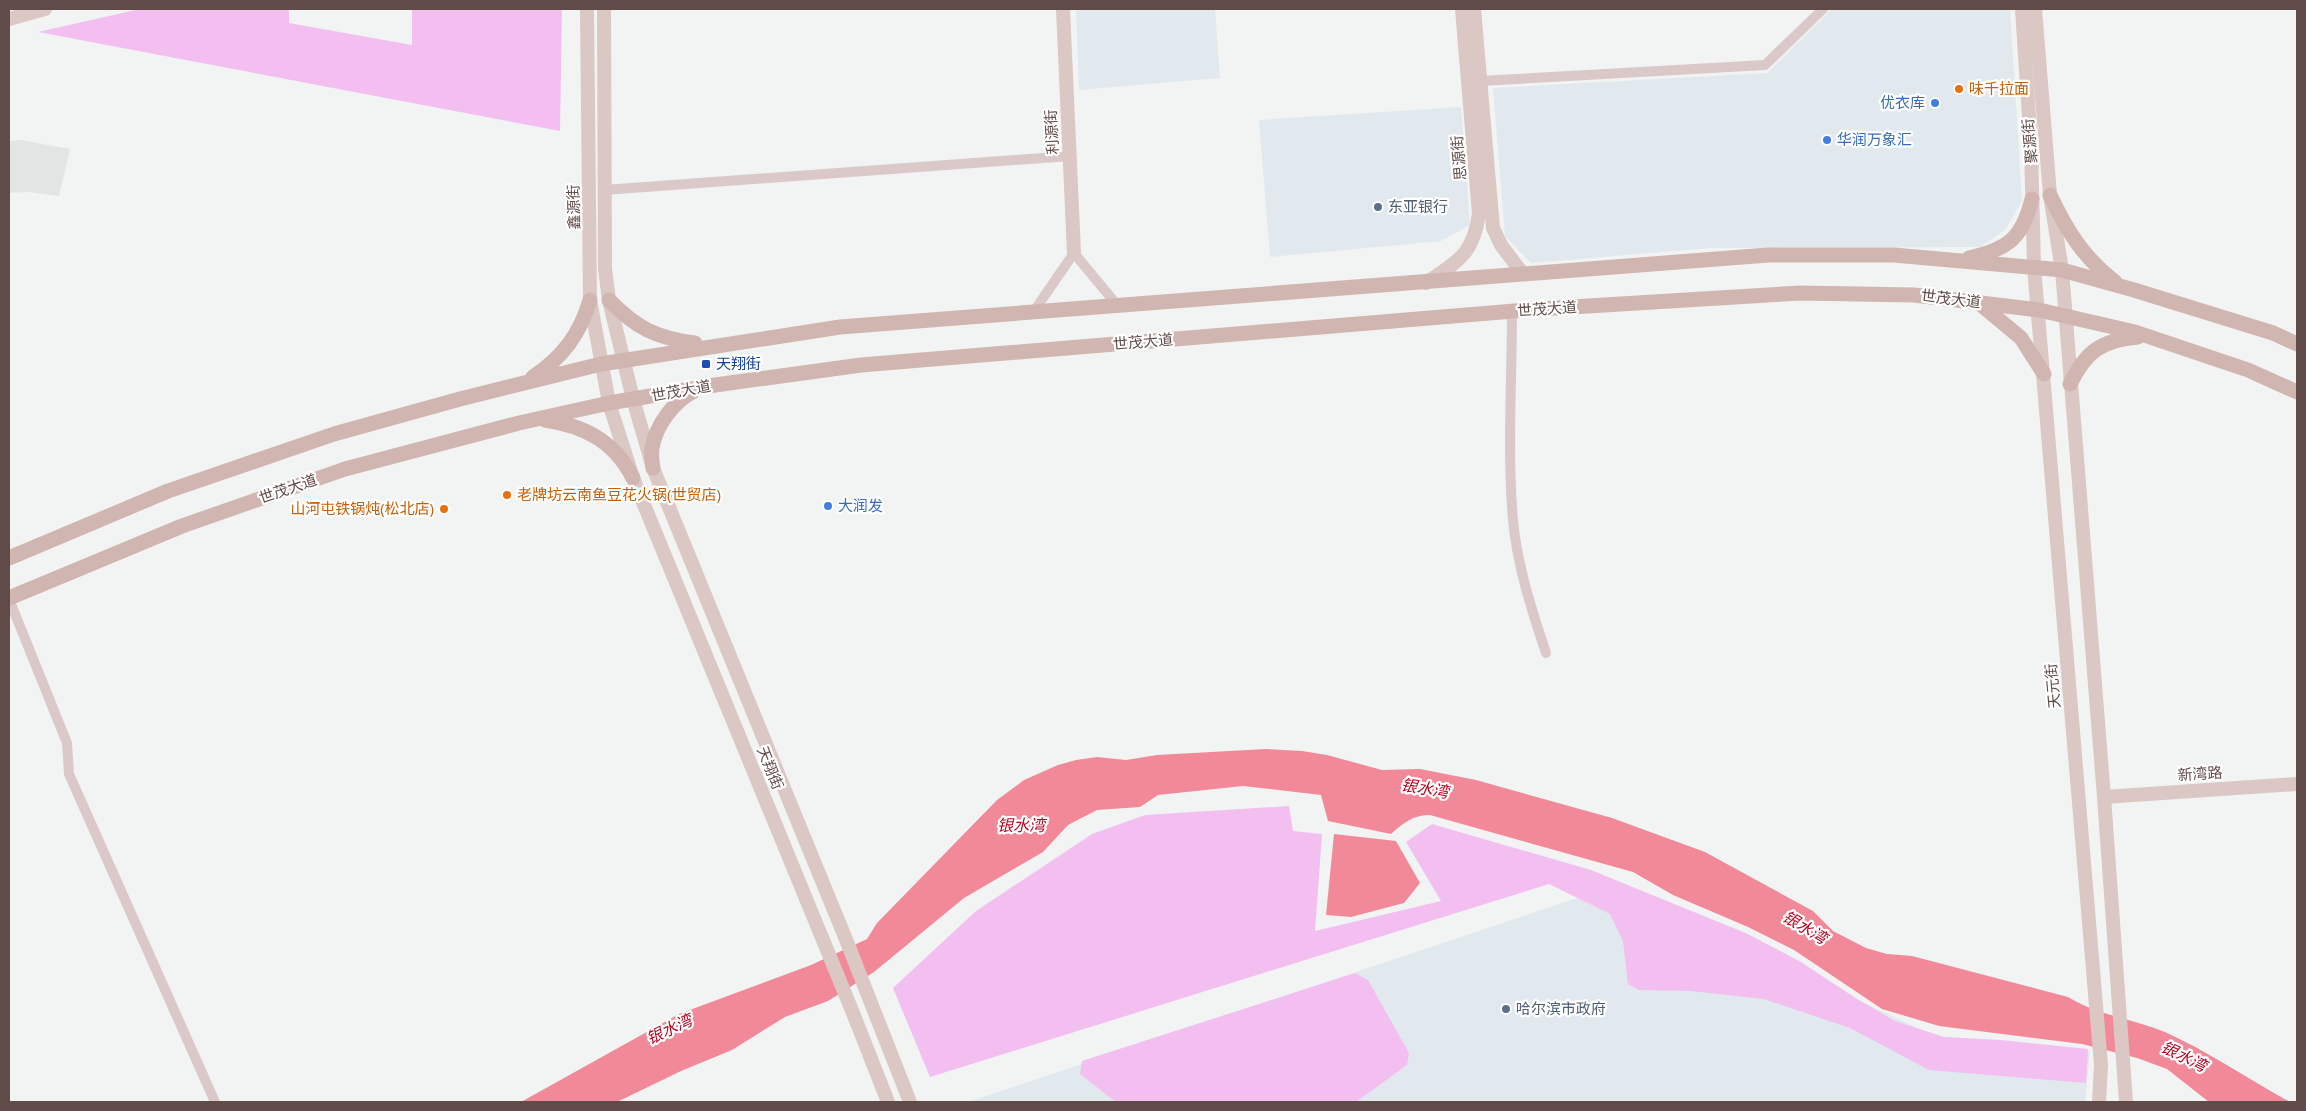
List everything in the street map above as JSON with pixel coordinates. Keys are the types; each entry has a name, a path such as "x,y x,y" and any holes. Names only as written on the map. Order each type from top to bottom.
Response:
{"main road":[{"path":"9,19 45,9"},
{"name":"鑫源街","path":"587,9 590,300 609,403"},
{"name":"鑫源街","path":"604,9 605,269 609,300 633,399"},
{"name":"利源街","path":"1063,9 1074,253"},
{"name":"思源街","path":"1426,283 1466,254 1474,238 1480,214 1462,9"},
{"name":"思源街","path":"1474,9 1493,228 1501,245 1523,274"},
{"name":"聚源街","path":"2022,9 2034,267"},
{"name":"聚源街","path":"2035,9 2050,195 2062,270"},
{"path":"2050,195 2064,225 2088,258 2120,286"},
{"path":"1954,260 1987,254 2010,242 2024,225 2032,199"},
{"path":"9,558 187,484 334,434 601,364 840,327 1768,255 1894,255 2062,270 2273,333 2297,344"},
{"name":"天元街","path":"2034,267 2101,1065 2099,1102"},
{"path":"2062,270 2126,1102"},
{"name":"世茂大道","path":"9,599 182,526 345,469 609,403 715,385 860,365 1512,311 1800,293 1914,294 2039,310 2148,336 2248,370 2297,392"},
{"path":"523,383 548,367 562,354 582,324 590,300"},
{"path":"609,300 621,313 666,339 708,346"},
{"path":"1978,302 2021,338 2044,374"},
{"path":"2070,384 2076,370 2087,356 2100,346 2115,339 2148,336"},
{"path":"653,468 651,449 663,422 675,405 692,392 715,385"},
{"name":"天翔街","path":"633,399 653,468 847,942 910,1102"},
{"name":"天翔街","path":"609,403 633,478 888,1102"},
{"path":"519,424 542,420 583,429 617,453 633,478"},
{"name":"新湾路","path":"2104,797 2297,784"}],"street":[{"path":"1480,81 1765,65 1823,9"},
{"path":"604,190 1070,156"},
{"path":"1034,311 1074,253 1118,305"},
{"path":"1512,311 1511,476 1513,521 1535,620 1546,653"},
{"path":"9,599 67,742 69,774 215,1102"}],"shaded area":[{"path":"140,9 289,9 289,23 412,45 412,9 562,9 560,131 38,32"},
{"path":"1076,9 1215,9 1220,78 1079,90"},
{"path":"1832,9 2010,9 2022,201 2005,230 1980,247 1711,248 1531,263 1505,236 1493,88 1767,73"},
{"path":"1461,107 1470,225 1441,241 1270,257 1259,120"},
{"path":"21,140 70,149 59,196 28,192 9,193 9,141"},
{"path":"1289,806 1293,831 1322,834 1315,931 1441,901 1406,842 1432,824 1591,870 1748,934 1801,962 1857,999 1895,1021 1944,1037 2001,1040 2088,1049 2086,1083 1929,1070 1850,1028 1764,999 1691,991 1639,990 1628,984 1623,941 1610,914 1549,884 930,1077 893,988 976,911 1092,834 1145,815"},
{"path":"1613,886 1937,1037 2090,1051 2085,1102 968,1102"},
{"path":"1355,973 1368,980 1409,1053 1407,1065 1356,1102 1116,1102 1080,1074 1082,1061"}],"water":[{"name":"银水湾","path":"1266,749 1302,751 1327,755 1382,770 1420,769 1476,780 1612,818 1705,852 1813,911 1833,931 1866,948 1887,954 1912,956 2068,997 2103,1013 2165,1032 2197,1048 2290,1102 2209,1102 2167,1069 2137,1058 2082,1044 1939,1026 1882,1009 1794,950 1748,927 1673,895 1633,872 1430,815 1418,816 1409,820 1391,834 1328,821 1321,795 1243,786 1158,795 1140,807 1097,810 1068,825 1043,852 964,898 874,972 828,1001 785,1017 732,1050 681,1071 617,1102 521,1102 679,1014 811,965 867,939 877,923 997,800 1024,780 1058,765 1097,757 1126,760 1157,755"},
{"path":"1334,834 1396,841 1420,883 1404,903 1351,917 1326,915"}],"place":[{"name":"味千拉面","path":"1959,89"},
{"name":"优衣库","path":"1935,103"},
{"name":"华润万象汇","path":"1827,140"},
{"name":"东亚银行","path":"1378,207"},
{"name":"天翔街","path":"706,364"},
{"name":"老牌坊云南鱼豆花火锅(世贸店)","path":"507,495"},
{"name":"大润发","path":"828,506"},
{"name":"山河屯铁锅炖(松北店)","path":"444,509"},
{"name":"哈尔滨市政府","path":"1506,1009"}]}
